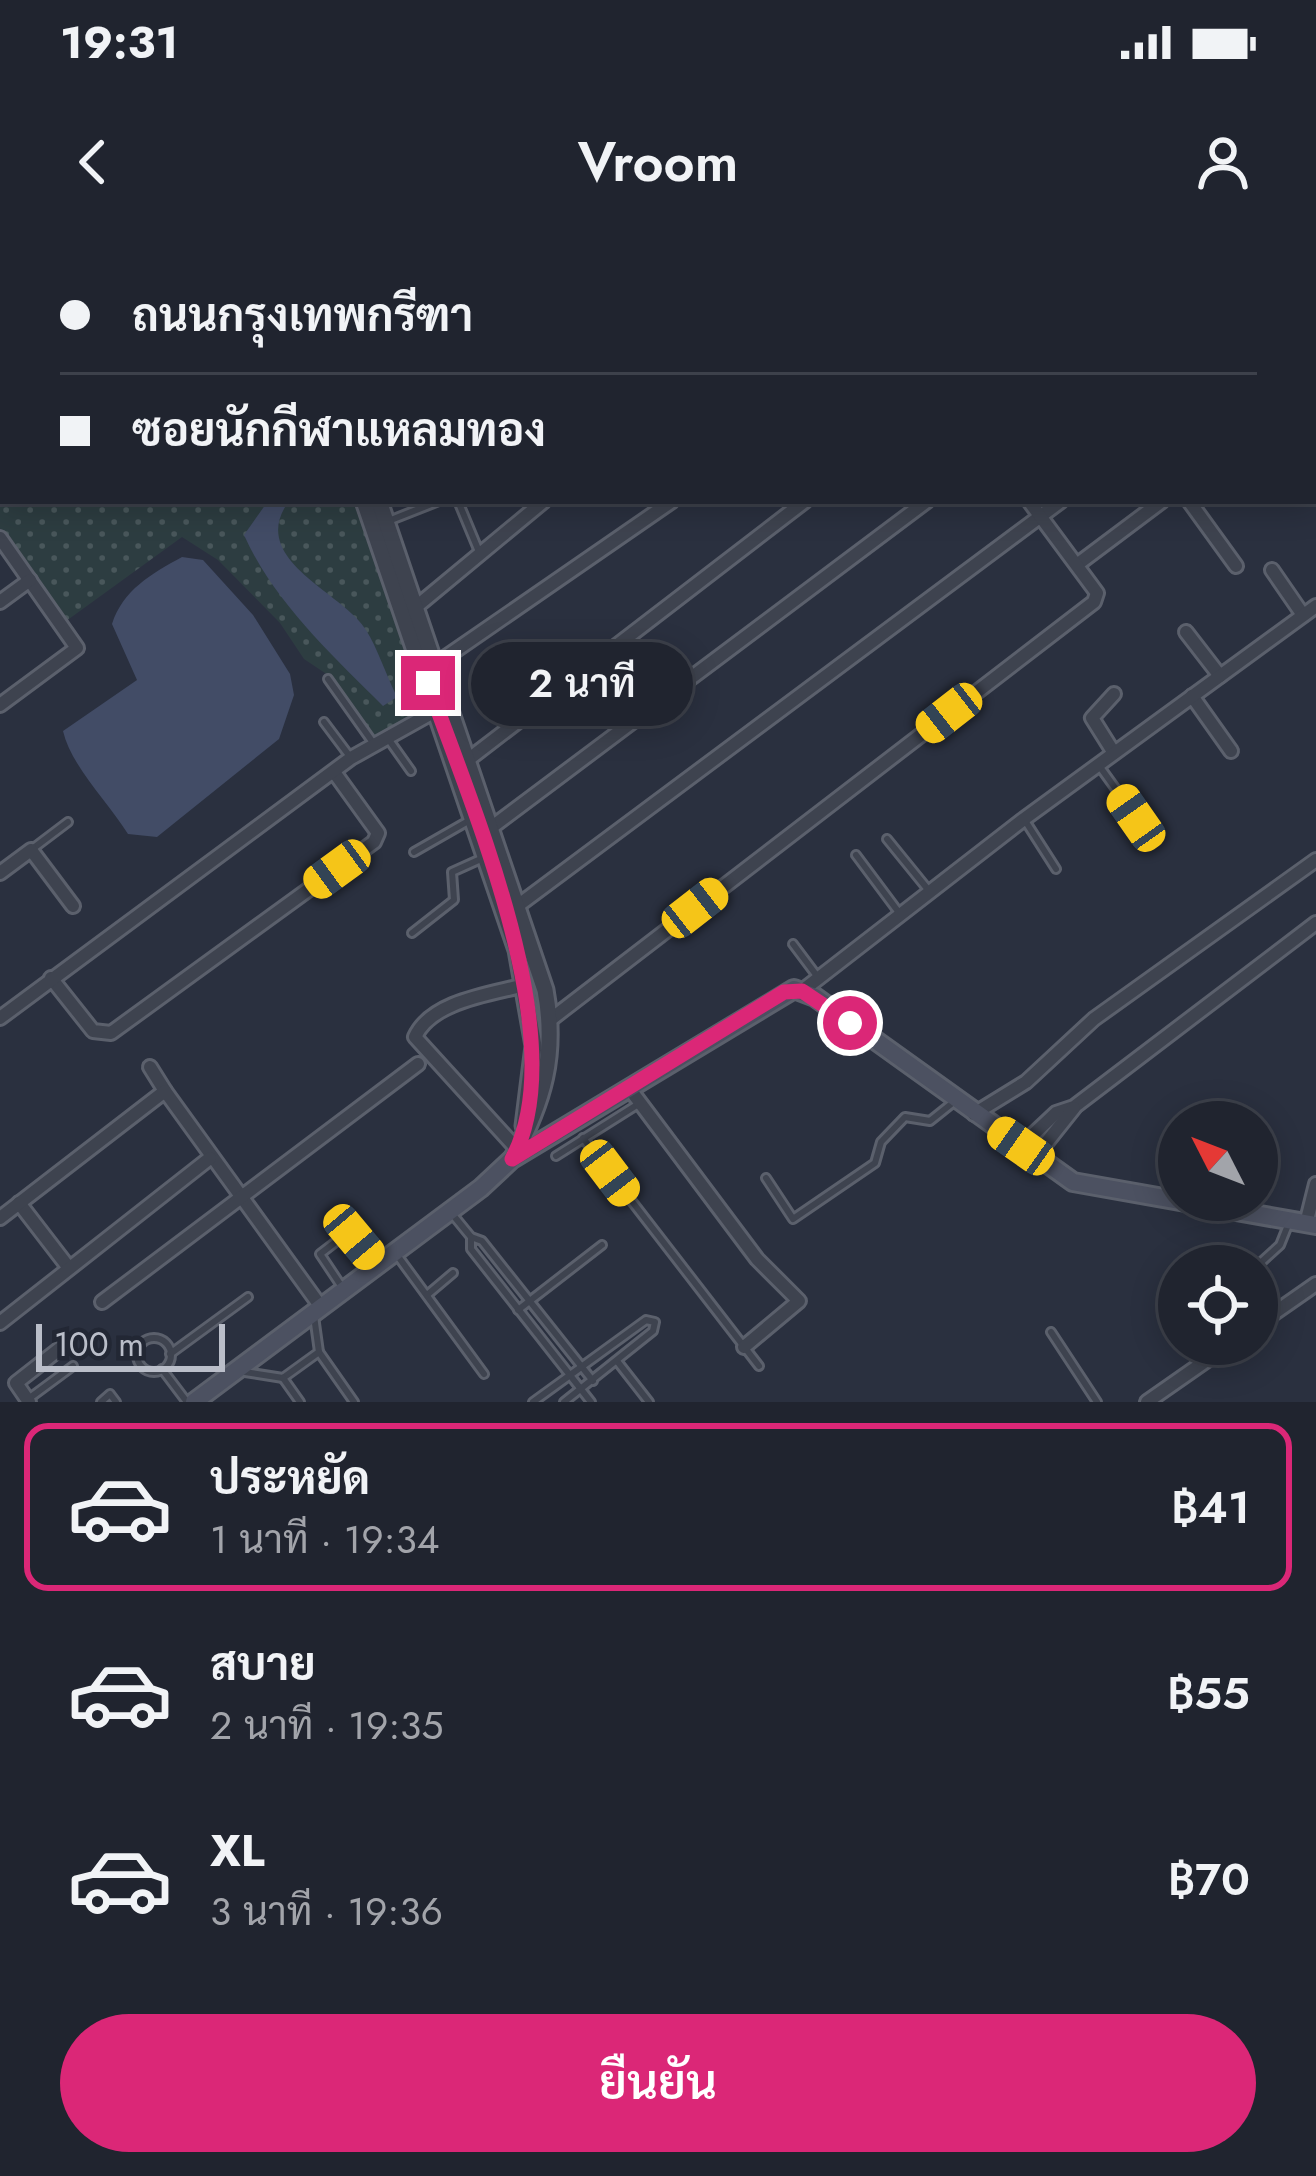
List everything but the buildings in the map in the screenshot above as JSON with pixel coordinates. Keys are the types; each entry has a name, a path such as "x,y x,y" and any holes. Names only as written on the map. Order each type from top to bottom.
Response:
{"main road":[{"path":"190,1402 216,1396 236,1370 450,1212 518,1148 634,1095 784,992 802,991 1028,1151 1092,1189 1304,1224"}],"street":[{"path":"365,504 473,818 513,910 550,1020 548,1079 518,1148"},
{"path":"381,504 492,827 513,910 534,1046 518,1148"},
{"path":"416,607 540,504"},
{"path":"433,666 668,504"},
{"path":"469,759 801,504"},
{"path":"492,827 923,504"},
{"path":"550,1020 1094,602 1097,593 1031,504"},
{"path":"513,910 1057,504"},
{"path":"1078,564 1158,504"},
{"path":"1191,504 1236,566"},
{"path":"0,538 77,648 0,705"},
{"path":"1272,570 1304,615"},
{"path":"0,602 30,580"},
{"path":"802,991 1024,819 1316,606"},
{"path":"1186,632 1220,676"},
{"path":"1114,694 1092,718 1114,754"},
{"path":"1192,696 1231,751"},
{"path":"0,1018 351,758 437,710"},
{"path":"51,978 94,1031 111,1033 356,855 378,832 334,772"},
{"path":"0,873 31,850 73,906"},
{"path":"974,1114 1026,1082 1094,1019 1316,860"},
{"path":"1028,1151 1074,1107 1316,923"},
{"path":"518,1148 415,1037 428,1020 468,1000 526,985"},
{"path":"102,1302 418,1064"},
{"path":"150,1067 317,1310"},
{"path":"0,1218 165,1091"},
{"path":"634,1095 757,1258 799,1301 744,1347"},
{"path":"0,1323 210,1158"},
{"path":"1304,1224 1316,1184"},
{"path":"19,1203 69,1268"},
{"path":"1278,1310 1316,1283"},
{"path":"26,1401 16,1383 67,1343"},
{"path":"1147,1402 1200,1365"}],"lane":[{"path":"387,522 432,504"},
{"path":"459,504 480,554"},
{"path":"328,680 411,771"},
{"path":"324,722 351,758"},
{"path":"1098,764 1136,818"},
{"path":"414,852 473,818"},
{"path":"1024,819 1056,869"},
{"path":"31,850 68,822"},
{"path":"887,839 930,892"},
{"path":"856,855 901,914"},
{"path":"412,933 454,900 452,872 487,856"},
{"path":"793,944 817,976"},
{"path":"556,1156 634,1095"},
{"path":"766,1178 793,1219 875,1163 881,1142 905,1117 930,1121 955,1101"},
{"path":"583,1138 759,1366"},
{"path":"450,1212 470,1237 482,1241 592,1381"},
{"path":"1278,1247 1304,1224"},
{"path":"344,1290 320,1259 322,1250 350,1233 377,1265"},
{"path":"470,1237 471,1249 590,1402"},
{"path":"518,1310 602,1245"},
{"path":"395,1252 484,1374"},
{"path":"427,1294 453,1273"},
{"path":"162,1369 170,1354 248,1298"},
{"path":"317,1310 319,1352 354,1402"},
{"path":"533,1402 652,1319 657,1325 653,1331 563,1402"},
{"path":"1051,1332 1096,1402"},
{"path":"170,1354 160,1339 140,1346 141,1366 162,1369 190,1402"},
{"path":"283,1378 319,1352"},
{"path":"617,1361 649,1402"},
{"path":"26,1401 73,1366"},
{"path":"236,1370 283,1378 300,1402"},
{"path":"101,1402 110,1394 116,1402"}],"shaded area":[{"path":"0,504 365,504 437,710 416,712 374,737 334,679 304,659 280,623 218,560 182,537 62,624 0,534"}],"water":[{"path":"266,504 288,504 279,522 280,541 288,558 366,630 397,697 383,706 306,626 271,583 244,535"},
{"path":"182,557 203,560 253,615 290,674 294,695 279,739 157,837 128,834 82,771 63,731 137,680 112,624 131,592"}],"route":[{"path":"428,683 526,985 534,1046 532,1071 524,1135 512,1159 784,992 794,989 815,997 850,1023"}]}
